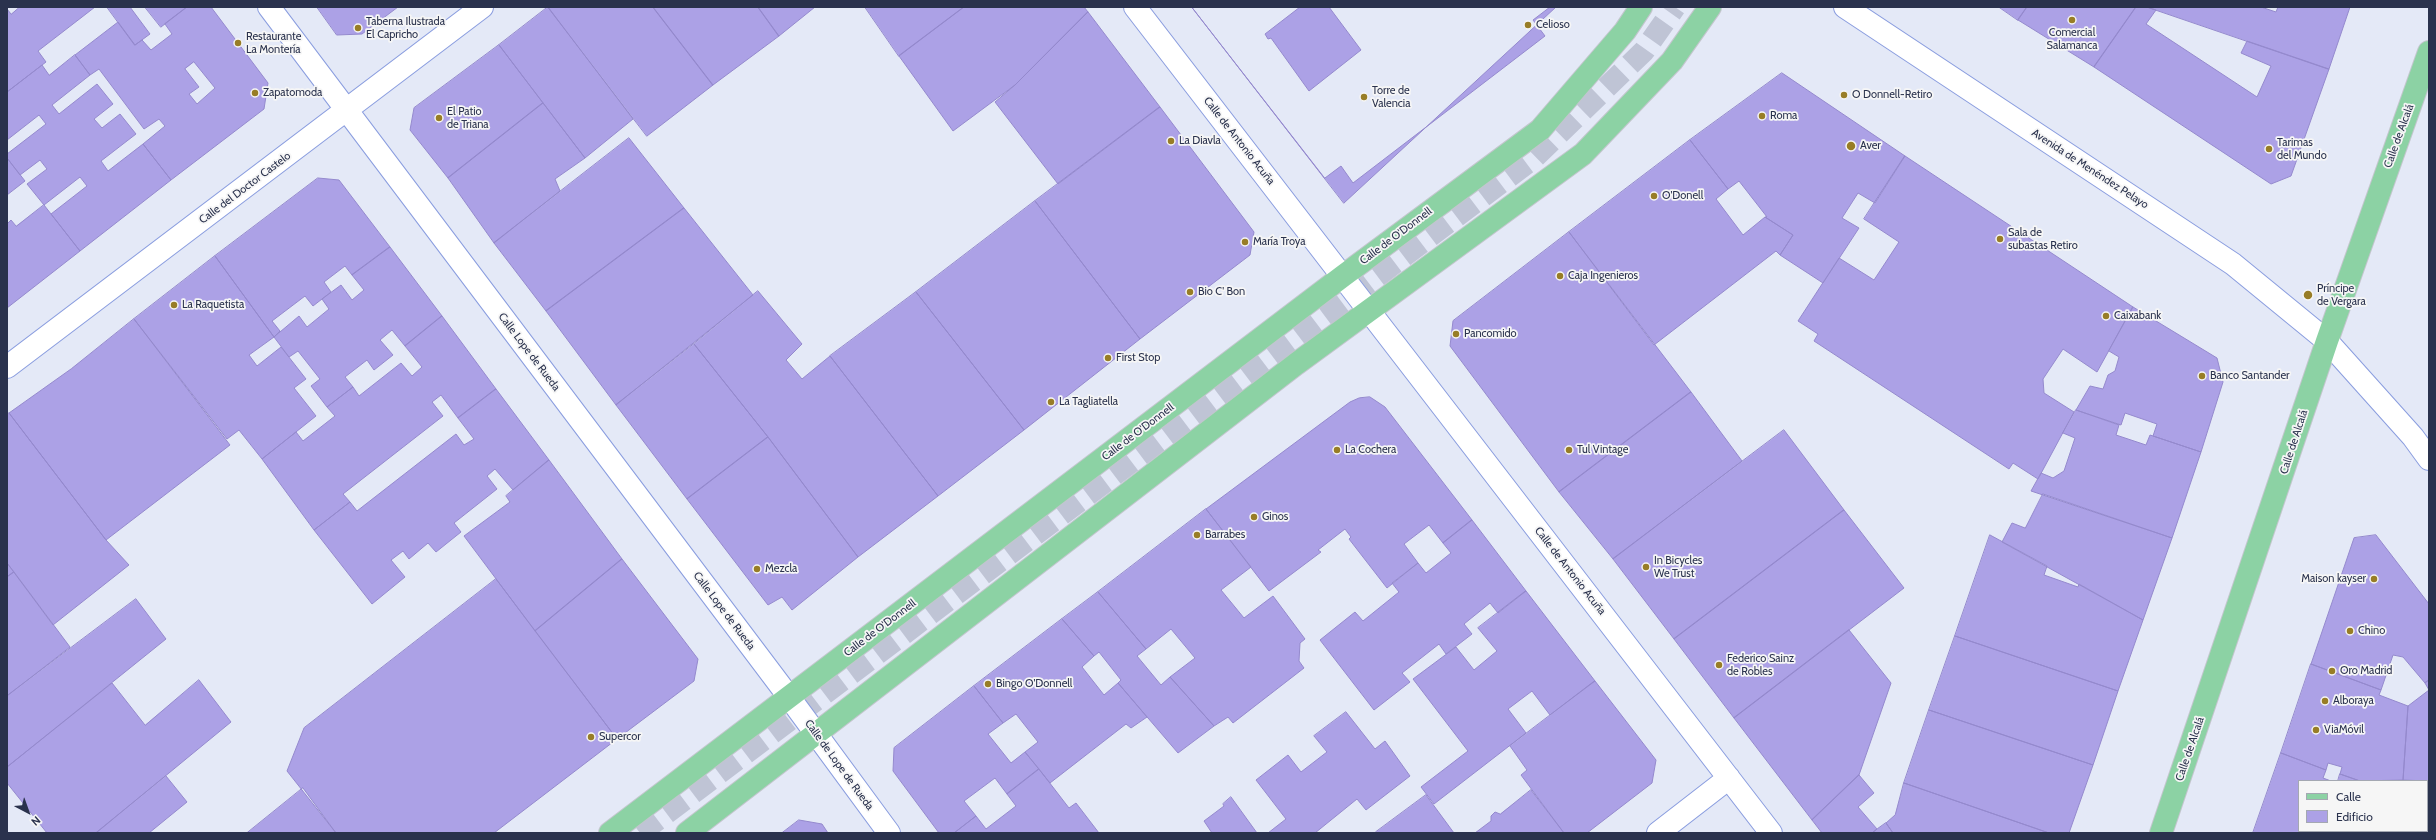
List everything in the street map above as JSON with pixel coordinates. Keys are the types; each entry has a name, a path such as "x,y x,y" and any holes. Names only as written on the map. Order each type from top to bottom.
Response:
{"main road":[{"name":"Calle de O'Donnell","path":"610,833 1342,276 1540,130 1625,31 1642,7"},
{"path":"687,833 1369,310 1583,154 1672,61 1710,7"},
{"name":"Calle de Alcalá","path":"2161,833 2327,341 2429,52"}],"street":[{"name":"Calle Lope de Rueda","path":"269,7 789,697"},
{"name":"Calle del Doctor Castelo","path":"7,367 347,111 482,7"},
{"name":"Calle de Antonio Acuña","path":"1135,7 1771,833"},
{"name":"Avenida de Menéndez Pelayo","path":"1845,7 2233,264 2327,341 2413,437 2429,459"},
{"name":"Calle de Lope de Rueda","path":"789,697 889,833"},
{"path":"1658,833 1729,778"}],"building":[{"path":"20,7 95,7 38,51 46,62 7,92 7,9 11,14"},
{"path":"107,7 130,7 150,34 135,45"},
{"path":"145,7 187,7 161,27"},
{"path":"187,7 211,7 268,83 264,109 171,180 143,144 165,126 159,119 144,129 99,69 90,75 75,55 118,22 135,45 142,40 151,50 172,34 165,24","holes":["194,62 215,88 197,104 189,94 199,87 185,69"]},
{"path":"317,7 398,7 362,34 337,35"},
{"path":"548,7 633,119 585,158 499,45"},
{"path":"548,7 653,7 713,85 647,136"},
{"path":"653,7 758,7 779,36 713,85"},
{"path":"758,7 815,7 779,36"},
{"path":"865,7 964,7 899,56"},
{"path":"964,7 1084,7 1088,12 1015,85 953,131 899,56"},
{"name":"Torre de Valencia","path":"1192,7 1300,7 1265,34 1268,39 1271,38 1309,91 1361,50 1329,7 1550,7 1533,20 1545,36 1353,183 1341,166 1325,178"},
{"name":"Torre de Valencia","path":"1192,7 1556,7 1344,203"},
{"path":"1999,7 2027,7 2018,20"},
{"path":"2027,7 2136,7 2094,67 2018,20"},
{"path":"2136,7 2147,7 2156,10 2146,24 2257,97 2271,66 2241,53 2247,41 2329,69 2291,176 2271,184 2094,67"},
{"path":"2147,7 2261,7 2276,12 2278,7 2350,7 2329,69"},
{"path":"1088,12 1160,107 1058,184 995,102 1015,85"},
{"path":"499,45 543,103 448,178 410,130 414,108"},
{"path":"75,55 90,75 52,105 59,114 97,84 113,104 94,119 102,128 120,114 136,134 101,161 108,171 143,144 171,180 80,251 51,214 87,186 80,177 44,205 27,184 47,169 40,160 20,175 7,158 7,154 46,124 39,115 7,140 7,92 42,65 49,75"},
{"path":"1782,73 1905,156 1875,203 1858,193 1842,218 1859,228 1823,283 1780,255 1793,235 1765,217 1767,217 1739,181 1728,189 1690,140"},
{"path":"543,103 585,158 555,179 560,191 494,243 448,178"},
{"path":"1160,107 1254,232 1250,255 1140,339 1035,201"},
{"path":"629,138 684,208 546,311 494,243"},
{"path":"1690,140 1728,189 1716,199 1743,235 1765,217 1793,235 1780,255 1776,251 1654,345 1569,232"},
{"path":"1905,156 2133,307 2097,372 2063,349 2043,379 2044,393 2074,412 2038,479 2013,463 2009,469 1814,341 1818,334 1798,321 1839,258 1874,280 1899,242 1864,219"},
{"path":"7,158 25,181 7,195"},
{"path":"318,178 339,180 390,247 352,275 345,266 324,282 331,292 313,306 305,296 272,321 280,331 274,337 215,256"},
{"path":"1035,201 1140,339 1024,430 916,292"},
{"path":"44,205 80,251 7,308 7,224 11,220 16,226"},
{"path":"684,208 753,295 616,405 546,311"},
{"path":"1569,232 1691,392 1559,492 1450,346 1453,321"},
{"path":"390,247 442,316 405,346 392,330 380,340 393,355 374,370 367,360 345,377 353,387 327,407 311,386 320,379 298,351 289,357 274,337 299,316 307,327 329,309 322,299 341,285 352,300 364,290 352,275"},
{"path":"215,256 274,337 249,355 257,366 281,347 306,379 294,388 316,416 262,459 239,430 227,439 134,319"},
{"path":"758,291 802,344 786,360 802,379 830,356 938,496 858,557 768,437 694,344"},
{"path":"916,292 1024,430 938,496 830,356"},
{"path":"2133,307 2217,358 2223,382 2201,452 2153,436 2157,424 2125,413 2121,425 2076,410 2090,386 2103,389 2108,375 2115,371 2119,357 2109,351"},
{"path":"442,316 496,389 458,418 441,395 432,402 443,416 343,494 350,502 314,530 262,459 296,432 303,441 335,416 327,407 353,387 359,396 401,363 412,376 422,367 405,346"},
{"path":"134,319 230,445 106,540 9,413 71,369"},
{"path":"694,344 768,437 687,499 616,405"},
{"path":"496,389 549,460 513,490 495,469 487,476 497,489 454,523 461,532 436,552 428,543 409,559 403,551 391,560 405,577 372,604 314,530 350,502 357,511 456,434 464,445 474,439 458,418"},
{"path":"1691,392 1742,461 1613,559 1559,492"},
{"path":"1370,397 1385,407 1472,520 1443,543 1429,525 1404,544 1418,563 1387,588 1349,539 1351,537 1345,529 1318,550 1321,552 1269,591 1206,509 1350,402 1359,398"},
{"path":"2076,410 2119,425 2116,435 2146,445 2150,435 2201,452 2172,538 2031,491 2041,473 2053,478 2064,471 2075,438 2063,433"},
{"path":"9,413 106,540 129,565 53,625 7,563 7,415"},
{"path":"1784,430 1844,510 1674,639 1613,559"},
{"path":"768,437 858,557 792,610 782,597 768,605 687,499"},
{"path":"549,460 622,559 535,631 464,536 510,502 506,496"},
{"path":"2043,494 2172,538 2143,620 2002,542 2012,523 2025,528"},
{"path":"1206,509 1251,567 1221,590 1244,618 1273,596 1305,639 1300,643 1299,661 1304,668 1233,723 1228,717 1214,726 1170,677 1195,658 1171,629 1146,649 1098,592"},
{"path":"1844,510 1904,588 1734,718 1674,639"},
{"path":"1472,520 1526,591 1498,613 1490,603 1464,624 1472,634 1446,654 1439,644 1402,673 1410,682 1374,710 1320,640 1355,612 1363,621 1399,592 1392,583 1418,563 1426,573 1451,553 1443,543"},
{"path":"1990,535 2047,566 2044,575 2078,587 2079,584 2143,620 2118,691 1955,636"},
{"path":"2376,535 2429,604 2429,680 2425,683 2403,657 2393,655 2381,690 2311,664 2354,538"},
{"path":"622,559 698,659 694,681 617,739 535,631"},
{"path":"7,563 14,572 7,577"},
{"path":"14,572 70,647 7,696 7,577"},
{"path":"496,579 617,739 494,833 336,833 287,771 304,728"},
{"path":"1526,591 1595,681 1550,715 1532,691 1508,709 1526,733 1434,804 1421,787 1468,751 1413,679 1456,647 1474,670 1497,651 1478,628"},
{"path":"1098,592 1146,649 1137,656 1161,685 1170,677 1214,726 1178,753 1118,683 1121,680 1099,652 1094,656 1062,619"},
{"path":"136,599 166,639 7,767 7,696"},
{"path":"1062,619 1094,656 1082,667 1104,695 1118,683 1147,717 1131,728 1126,724 1050,783 1025,752 1038,742 1016,714 1003,723 974,686"},
{"path":"1849,630 1891,683 1859,775 1812,820 1734,718"},
{"path":"1955,636 2118,691 2093,765 1929,710"},
{"path":"2311,664 2381,690 2379,695 2408,706 2403,780 2357,780 2340,774 2342,767 2328,763 2326,770 2281,753"},
{"path":"199,680 231,722 96,833 47,833 7,783 7,767 112,683 145,725"},
{"path":"2429,680 2429,690 2425,683"},
{"path":"1595,681 1656,760 1652,783 1587,833 1564,833 1521,775 1527,770 1510,746"},
{"path":"974,686 1003,723 988,734 1011,763 1025,752 1039,769 1007,794 995,778 964,801 976,816 954,833 939,833 893,771 894,748"},
{"path":"2429,690 2428,799 2428,780 2403,780 2408,706"},
{"path":"1929,710 2093,765 2069,833 2049,833 1904,783"},
{"path":"1346,712 1375,749 1385,741 1410,776 1366,810 1357,799 1315,833 1268,833 1286,819 1256,780 1288,755 1301,772 1327,752 1314,736"},
{"path":"2281,753 2326,770 2323,778 2328,780 2298,780 2298,832 2358,832 2358,833 2253,833"},
{"path":"1039,769 1069,808 1076,803 1099,833 954,833 976,816 986,829 1016,806 1007,794"},
{"path":"2340,774 2357,780 2338,780"},
{"path":"1859,775 1874,793 1858,807 1877,829 1872,833 1822,833 1812,820"},
{"path":"166,776 187,802 149,833 96,833"},
{"path":"1904,783 2049,833 1893,833 1886,823 1895,815"},
{"path":"303,788 336,833 247,833"},
{"path":"1531,790 1564,833 1475,833 1491,821 1491,816 1495,812 1500,814"},
{"path":"1426,795 1454,833 1376,832"},
{"path":"1231,797 1257,833 1212,833 1204,821 1224,806 1223,804"},
{"path":"799,820 822,824 828,833 782,833"},
{"path":"1886,823 1893,833 1872,833 1877,829"},
{"path":"2428,826 2429,833 2358,833 2428,832"}],"tunnel":[{"path":"640,833 1535,157 1644,51 1675,7"}],"place":[{"name":"Comercial Salamanca","path":"2072,20"},
{"name":"Celioso","path":"1528,25"},
{"name":"Taberna Ilustrada El Capricho","path":"358,28"},
{"name":"Restaurante La Montería","path":"238,43"},
{"name":"Zapatomoda","path":"255,93"},
{"name":"O Donnell-Retiro","path":"1844,95"},
{"name":"Torre de Valencia","path":"1364,97"},
{"name":"Roma","path":"1762,116"},
{"name":"El Patio de Triana","path":"439,118"},
{"name":"La Diavla","path":"1171,141"},
{"name":"Aver","path":"1851,146"},
{"name":"Tarimas del Mundo","path":"2269,149"},
{"name":"O'Donell","path":"1654,196"},
{"name":"Sala de subastas Retiro","path":"2000,239"},
{"name":"María Troya","path":"1245,242"},
{"name":"Caja Ingenieros","path":"1560,276"},
{"name":"Bio C' Bon","path":"1190,292"},
{"name":"Príncipe de Vergara","path":"2308,295"},
{"name":"La Raquetista","path":"174,305"},
{"name":"Caixabank","path":"2106,316"},
{"name":"Pancomido","path":"1456,334"},
{"name":"First Stop","path":"1108,358"},
{"name":"Banco Santander","path":"2202,376"},
{"name":"La Tagliatella","path":"1051,402"},
{"name":"La Cochera","path":"1337,450"},
{"name":"Tul Vintage","path":"1569,450"},
{"name":"Ginos","path":"1254,517"},
{"name":"Barrabes","path":"1197,535"},
{"name":"In Bicycles We Trust","path":"1646,567"},
{"name":"Mezcla","path":"757,569"},
{"name":"Maison kayser","path":"2374,579"},
{"name":"Chino","path":"2350,631"},
{"name":"Federico Sainz de Robles","path":"1719,665"},
{"name":"Oro Madrid","path":"2332,671"},
{"name":"Bingo O'Donnell","path":"988,684"},
{"name":"Alboraya","path":"2325,701"},
{"name":"ViaMóvil","path":"2316,730"},
{"name":"Supercor","path":"591,737"}]}
